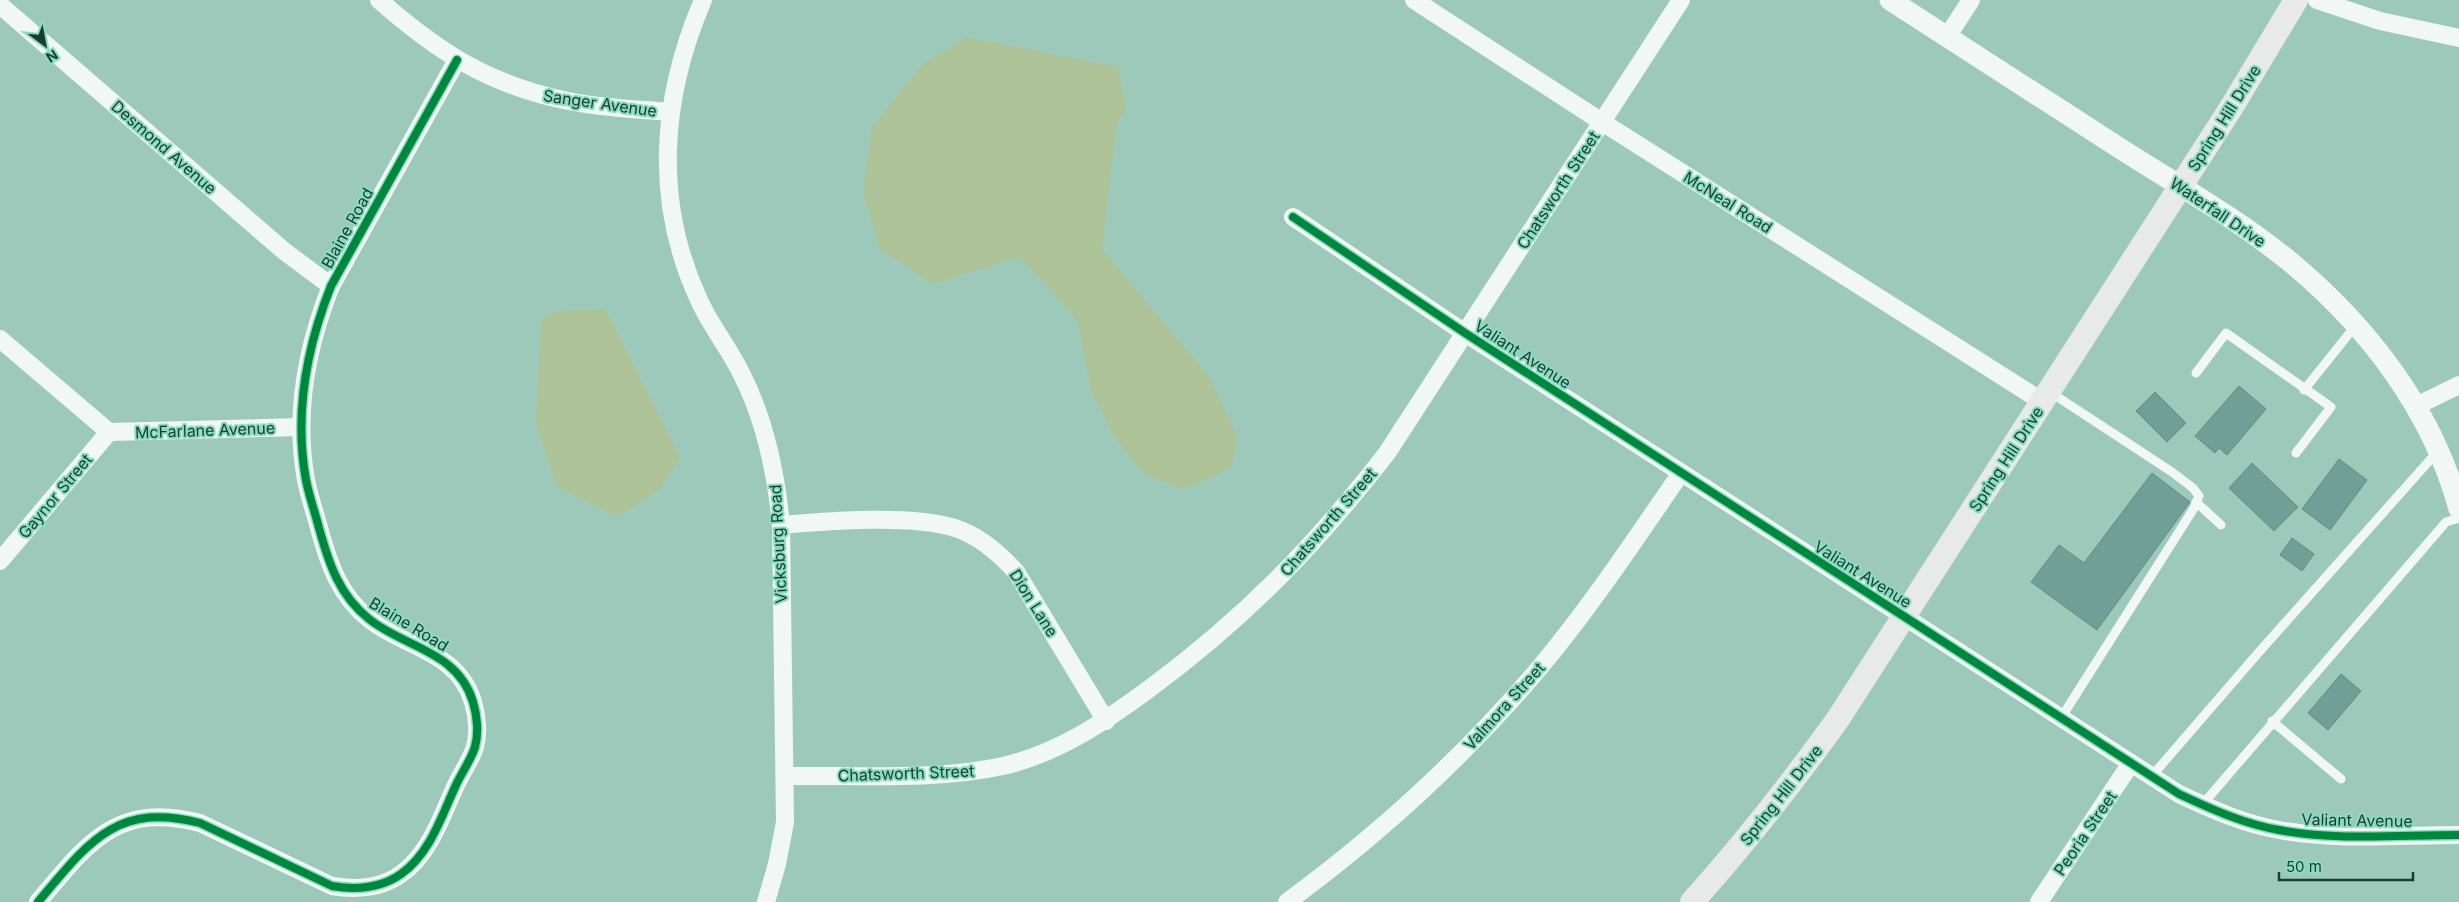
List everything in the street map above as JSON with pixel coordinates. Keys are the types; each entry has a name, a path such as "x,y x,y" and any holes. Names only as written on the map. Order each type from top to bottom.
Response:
{"main road":[{"name":"Spring Hill Drive","path":"1692,902 1742,846 1793,782 1838,719 2180,187 2296,0"}],"street":[{"name":"Sanger Avenue","path":"379,0 419,35 457,60 489,77 532,93 569,102 670,112"},
{"name":"Vicksburg Road","path":"704,0 687,39 676,77 670,112 669,186 684,262 698,299 714,331 742,374 758,413 770,450 778,492 781,524 785,822 777,864 766,902"},
{"name":"McNeal Road","path":"1414,0 1602,122 2046,397"},
{"name":"Chatsworth Street","path":"785,776 970,772 1005,765 1039,755 1075,739 1106,720 1200,651 1246,611 1298,560 1343,509 1387,453 1681,0"},
{"name":"Waterfall Drive","path":"1890,0 2256,237 2293,264 2325,292 2356,325 2387,363 2416,406 2439,450 2459,509"},
{"path":"1947,37 1971,0"},
{"path":"2317,0 2380,21 2459,38"},
{"name":"Desmond Avenue","path":"0,5 284,251 331,286"},
{"name":"Blaine Road","path":"38,902 93,841 112,828 133,820 156,816 178,817 200,823 332,886 351,889 367,888 386,882 413,864 425,849 475,746 477,717 473,701 467,686 453,668 438,656 370,620 353,605 340,587 330,567 306,482 301,427 308,358 318,320 331,286 457,60"},
{"name":"Valiant Avenue","path":"1293,217 1465,333 1681,473 2151,777 2202,805 2245,822 2279,830 2322,836 2459,834"},
{"path":"0,339 109,432"},
{"path":"2416,406 2459,385"},
{"name":"McFarlane Avenue","path":"109,432 301,427"},
{"name":"Gaynor Street","path":"0,561 109,432"},
{"name":"Valmora Street","path":"1287,902 1379,830 1434,780 1490,724 1590,604 1681,473"},
{"name":"Dion Lane","path":"781,524 835,522 935,523 957,528 978,538 999,553 1016,572 1106,720"},
{"name":"Peoria Street","path":"2039,902 2131,764"}],"lane":[{"path":"2304,390 2356,325"},
{"path":"2196,373 2226,333 2330,407 2296,453"},
{"path":"2046,397 2193,488 2199,496 2061,718"},
{"path":"2151,777 2240,672 2439,450"},
{"path":"2196,502 2221,526"},
{"path":"2202,805 2272,721 2446,522 2459,518"},
{"path":"2272,721 2341,779"}],"green space":[{"path":"966,37 1118,67 1126,111 1117,121 1102,249 1210,378 1237,435 1232,468 1184,489 1145,475 1116,439 1091,391 1078,324 1069,310 1020,257 933,284 880,249 863,192 872,127 923,64"},
{"path":"605,309 680,457 660,489 617,517 557,487 536,422 541,320 556,311"}],"building":[{"path":"2239,386 2266,409 2227,455 2219,448 2215,453 2195,436"},
{"path":"2155,392 2186,423 2167,442 2136,411"},
{"path":"2339,459 2367,480 2330,530 2302,509"},
{"path":"2252,463 2298,507 2274,531 2229,488"},
{"path":"2152,473 2190,502 2097,630 2031,582 2059,545 2084,563"},
{"path":"2292,538 2314,554 2302,571 2280,555"},
{"path":"2341,674 2361,691 2328,730 2308,713"}],"cycle path":[{"path":"38,902 72,862 106,832 125,823 146,818 171,818 200,823 332,886 350,888 368,887 385,883 401,874 420,856 440,821 475,747 477,724 473,702 466,685 443,661 383,629 369,619 350,600 336,578 307,486 301,431 302,406 309,358 322,310 331,286 457,60"},
{"path":"1293,217 1465,333 2179,794 2240,820 2279,830 2369,837 2459,835"}]}
